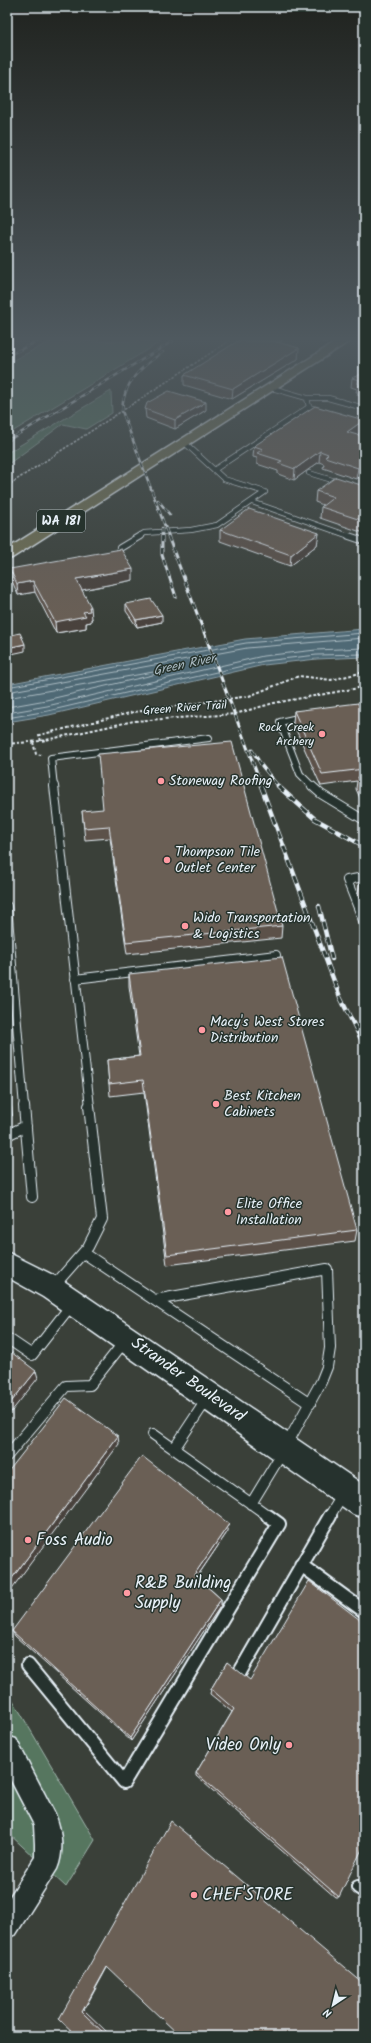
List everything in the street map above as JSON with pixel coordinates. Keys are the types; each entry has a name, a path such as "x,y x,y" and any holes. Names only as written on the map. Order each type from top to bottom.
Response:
{"main road":[{"name":"WA 181","path":"7,555 196,436"},
{"name":"Strander Boulevard","path":"7,1264 63,1295 210,1395 355,1497"}],"street":[{"path":"7,1748 46,1823 48,1844 48,1860 7,1926"}],"lane":[{"path":"214,470 264,436"},
{"path":"120,548 144,533 190,530 217,525 265,492 224,479 185,443"},
{"path":"310,473 350,486"},
{"path":"252,502 364,541"},
{"path":"341,710 364,706"},
{"path":"311,715 280,722 300,774 321,794 364,820"},
{"path":"7,1338 32,1354 84,1253 99,1233 102,1219 51,758 209,738"},
{"path":"364,877 347,880 364,923"},
{"path":"7,906 32,1197"},
{"path":"75,979 276,954"},
{"path":"7,1135 26,1126"},
{"path":"84,1253 310,1404"},
{"path":"155,1300 327,1269 330,1348 322,1382 285,1448 251,1504"},
{"path":"7,1456 66,1386 73,1384 90,1385 127,1338"},
{"path":"174,1449 210,1395"},
{"path":"28,1665 124,1782 279,1524 153,1434"},
{"path":"240,1672 301,1566 355,1497"},
{"path":"301,1566 364,1611"}],"path":[{"path":"7,486 83,436"},
{"path":"41,742 39,735 134,712 248,696 299,676 331,680 364,672"},
{"name":"Green River Trail","path":"7,744 41,742 115,723 235,714 274,703 364,687"}],"green space":[{"path":"35,436 46,436 7,465 7,453"},
{"path":"7,1690 95,1840 66,1887 7,1832"}],"water":[{"name":"Green River","path":"364,629 364,657 317,659 264,665 49,715 7,722 7,684 245,639"}],"building":[{"path":"269,436 362,436 364,437 364,465 362,464 358,468 325,457 328,454 320,451 295,469 278,463 282,461 257,453 263,449 254,446"},
{"path":"336,477 364,486 364,521 321,507 334,497 316,491"},
{"path":"249,509 319,533 291,555 220,530"},
{"path":"121,549 133,569 76,579 91,607 89,607 90,611 83,612 86,616 55,622 33,581 17,584 10,569"},
{"path":"151,599 162,615 136,620 126,604"},
{"path":"20,633 25,644 7,648 7,636"},
{"path":"358,703 364,715 364,769 322,774 294,711"},
{"path":"232,742 282,926 126,942 109,826 84,828 82,811 103,809 98,754"},
{"path":"364,776 364,791 358,777"},
{"path":"364,881 364,892 360,882"},
{"path":"282,957 357,1230 167,1255 143,1080 109,1084 107,1060 140,1056 129,974"},
{"path":"8,1064 10,1105 7,1105"},
{"path":"7,1349 36,1371 7,1407"},
{"name":"Foss Audio","path":"66,1398 118,1436 7,1585 7,1473"},
{"name":"R&B Building Supply","path":"142,1456 229,1524 194,1575 221,1599 130,1738 12,1631"},
{"name":"Video Only","path":"309,1581 364,1623 364,1845 339,1897 196,1773 234,1709 211,1689 227,1662 250,1680"},
{"name":"CHEF'STORE","path":"171,1821 364,1984 364,2036 180,2036 107,1967 82,2012 106,2035 77,2036 59,2019"}],"railway":[{"path":"7,441 15,436"},
{"path":"131,436 169,537"},
{"path":"158,500 170,515"},
{"path":"162,528 162,555 176,597"},
{"path":"168,536 262,787"},
{"path":"252,750 262,766 279,787"},
{"path":"261,786 340,997 364,1045"},
{"path":"279,787 315,819 364,846"},
{"path":"319,906 332,959"}],"place":[{"name":"Rock Creek Archery","path":"322,734"},
{"name":"Stoneway Roofing","path":"161,781"},
{"name":"Thompson Tile Outlet Center","path":"167,860"},
{"name":"Wido Transportation & Logistics","path":"185,926"},
{"name":"Macy's West Stores Distribution","path":"202,1030"},
{"name":"Best Kitchen Cabinets","path":"216,1104"},
{"name":"Elite Office Installation","path":"228,1212"},
{"name":"Foss Audio","path":"28,1540"},
{"name":"R&B Building Supply","path":"127,1593"},
{"name":"Video Only","path":"289,1745"},
{"name":"CHEF'STORE","path":"194,1895"}]}
